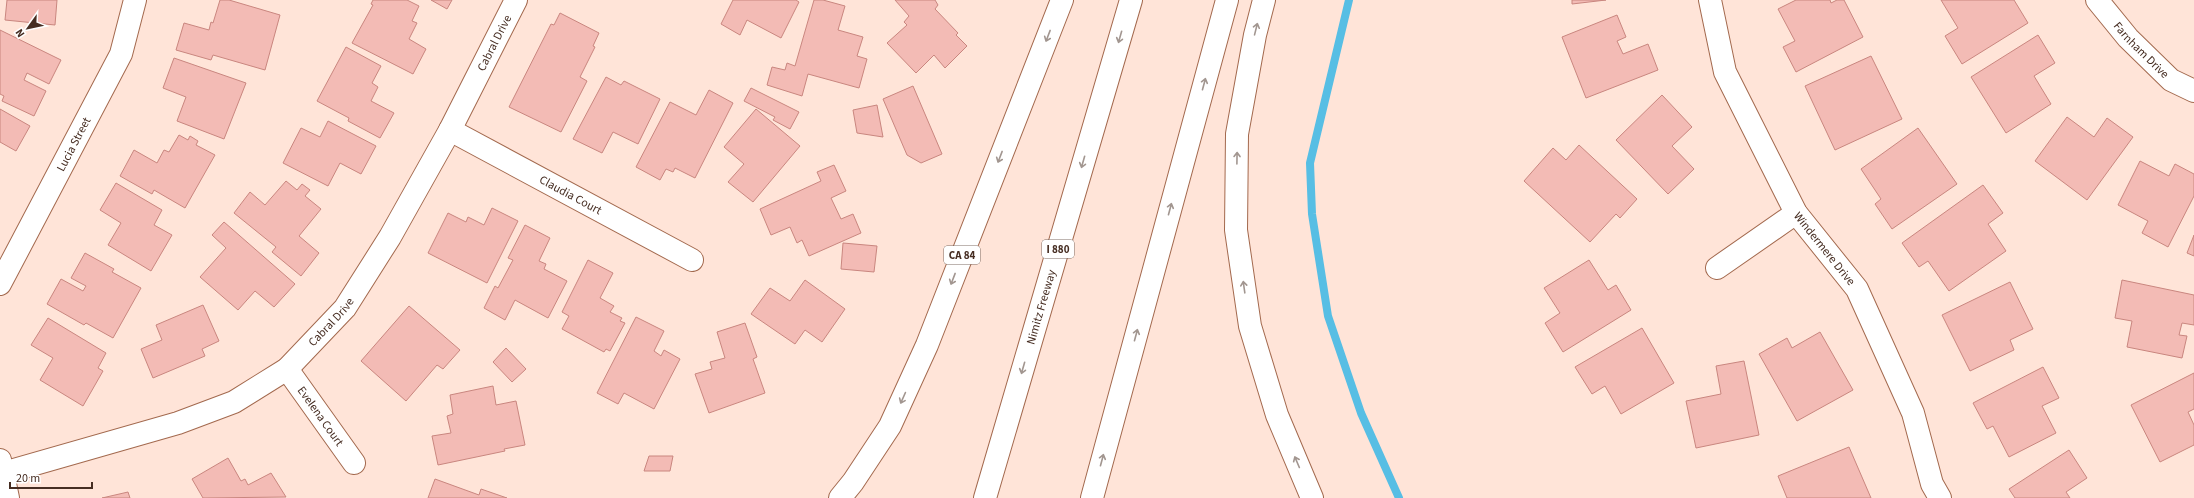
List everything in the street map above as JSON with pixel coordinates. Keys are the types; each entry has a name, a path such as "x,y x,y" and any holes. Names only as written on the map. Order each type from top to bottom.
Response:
{"main road":[{"name":"Lucia Street","path":"0,284 121,54 135,0"},
{"name":"Cabral Drive","path":"1,469 178,424 234,402 287,369 345,308 390,237 450,130 516,0"},
{"name":"CA 84","path":"840,498 853,482 890,426 927,345 1062,0"},
{"name":"Nimitz Freeway","path":"985,498 1131,0"},
{"path":"1092,498 1227,0"},
{"path":"1264,0 1255,35 1237,134 1236,230 1250,326 1277,415 1312,498"},
{"name":"Windermere Drive","path":"1710,0 1725,72 1796,213 1857,289 1913,413 1932,484 1940,498"},
{"name":"Farnham Drive","path":"2097,0 2128,38 2171,80 2194,91"},
{"name":"Claudia Court","path":"450,130 692,260"},
{"path":"1717,268 1796,213"},
{"name":"Evelena Court","path":"287,369 354,462"},
{"path":"1,469 8,498"}],"building":[{"path":"7,0 57,0 55,25 5,20"},
{"path":"220,0 229,0 280,15 265,70 213,55 211,60 176,50 184,23 209,30 211,22 213,23"},
{"path":"373,0 407,0 419,6 412,21 417,23 409,39 426,49 413,74 352,43 373,5 371,4"},
{"path":"431,0 452,0 447,9"},
{"path":"733,0 796,0 799,2 781,38 747,20 740,35 721,24"},
{"path":"814,0 823,0 845,6 838,30 863,37 857,56 867,59 859,88 808,74 802,96 767,85 772,67 785,70 787,63 795,66"},
{"path":"895,0 935,0 938,5 935,9 958,33 956,35 967,46 945,68 934,55 916,73 887,43 907,25 904,22 909,16"},
{"path":"1572,0 1606,0 1572,4"},
{"path":"1796,0 1830,0 1831,3 1837,0 1844,0 1863,37 1796,72 1783,47 1795,41 1778,9"},
{"path":"1941,0 2014,0 2028,23 1962,64 1945,36 1958,28"},
{"path":"560,13 599,33 593,46 595,47 580,77 587,81 561,132 509,107 551,24 554,25"},
{"path":"1617,15 1626,37 1617,41 1623,54 1648,44 1658,70 1586,98 1562,37"},
{"path":"0,30 61,60 49,84 27,73 24,80 46,91 34,116 2,101 4,96 0,94"},
{"path":"2038,35 2055,63 2034,76 2051,104 2006,133 1971,77"},
{"path":"346,47 381,66 372,83 378,87 371,101 394,113 380,138 348,121 349,118 317,101"},
{"path":"1871,56 1902,119 1835,150 1805,86"},
{"path":"174,58 246,83 224,139 177,121 186,97 163,88"},
{"path":"606,77 621,85 624,81 660,99 638,144 613,132 602,153 573,139"},
{"path":"913,86 942,154 921,163 907,155 883,99"},
{"path":"751,88 799,112 790,129 773,120 775,117 744,101"},
{"path":"709,90 733,103 695,178 675,168 673,172 666,169 660,180 636,167 670,102 696,115"},
{"path":"1662,95 1692,127 1672,146 1694,169 1668,194 1616,140"},
{"path":"877,105 883,137 857,133 853,110"},
{"path":"0,109 30,126 16,151 0,142"},
{"path":"756,109 800,146 753,202 728,182 744,164 724,147"},
{"path":"2067,117 2094,137 2107,118 2133,137 2087,200 2035,161"},
{"path":"328,121 376,146 361,174 340,163 328,186 283,163 301,128 320,137"},
{"path":"1918,128 1957,184 1892,229 1875,204 1881,199 1861,169"},
{"path":"179,135 188,140 190,136 198,141 196,145 215,155 185,208 154,190 152,194 120,176 134,150 157,163 164,150 169,152"},
{"path":"1579,145 1637,199 1620,218 1616,214 1590,242 1524,181 1553,148 1566,160"},
{"path":"2140,161 2169,176 2175,164 2194,174 2194,196 2168,247 2142,233 2148,221 2118,205"},
{"path":"834,165 846,191 831,198 841,219 853,214 861,233 809,256 802,240 797,243 790,227 771,235 760,209 821,181 817,172"},
{"path":"286,181 297,190 302,184 310,190 305,196 321,209 299,236 319,253 301,276 272,252 276,247 234,213 250,192 265,205"},
{"path":"116,183 162,210 154,225 172,235 151,271 108,245 121,223 100,210"},
{"path":"1983,185 2003,213 1988,224 2006,251 1949,291 1928,261 1919,267 1902,243"},
{"path":"492,208 518,221 487,283 428,253 448,213 466,222 468,217 484,225"},
{"path":"224,222 295,284 274,307 255,291 238,310 200,277 226,248 212,235"},
{"path":"525,225 550,238 539,261 546,264 544,269 567,281 548,318 515,300 505,320 484,308 495,286 498,288 513,260 508,258"},
{"path":"2194,235 2194,256 2187,253"},
{"path":"843,243 877,246 874,272 841,269"},
{"path":"85,253 114,269 112,272 141,288 113,338 86,323 84,325 47,304 61,279 83,291 86,286 71,278"},
{"path":"588,260 613,273 600,298 614,306 610,312 622,318 620,321 625,323 610,351 606,349 604,352 562,329 569,316 562,312"},
{"path":"1589,260 1608,290 1616,285 1631,310 1563,352 1545,323 1560,313 1544,288"},
{"path":"805,280 845,309 822,342 805,330 795,344 751,314 770,288 790,301"},
{"path":"2122,280 2194,295 2194,325 2182,323 2179,335 2187,336 2182,358 2127,347 2132,321 2115,318"},
{"path":"2010,282 2033,329 2010,340 2014,350 1970,371 1942,315"},
{"path":"203,305 219,341 202,349 205,356 153,378 141,349 162,340 156,325"},
{"path":"409,306 460,350 443,369 437,365 406,401 361,361"},
{"path":"636,317 664,331 654,351 661,356 664,350 680,359 654,409 624,393 618,404 597,393"},
{"path":"48,318 106,353 98,368 103,371 83,406 40,380 53,358 31,345"},
{"path":"745,323 757,357 753,359 765,393 709,413 695,374 712,369 710,362 725,358 717,332"},
{"path":"1642,328 1674,383 1621,414 1605,386 1592,394 1575,367"},
{"path":"1820,332 1853,390 1797,421 1759,354 1787,338 1792,348"},
{"path":"506,348 526,369 512,382 493,362"},
{"path":"1744,361 1759,435 1696,448 1686,401 1721,394 1716,366"},
{"path":"2043,367 2059,398 2042,406 2056,433 2009,457 1993,426 1987,429 1973,403"},
{"path":"2194,373 2194,409 2188,412 2194,425 2194,445 2160,462 2131,405"},
{"path":"493,386 496,405 516,401 525,445 504,449 505,451 438,465 432,436 451,433 447,416 453,414 450,395"},
{"path":"1849,447 1871,498 1787,498 1778,476"},
{"path":"2069,450 2087,478 2066,492 2070,498 2015,498 2009,489"},
{"path":"649,456 673,456 670,471 644,471"},
{"path":"228,458 241,481 245,479 248,485 271,473 286,497 203,498 192,479"},
{"path":"435,479 479,495 481,489 507,498 428,498"},
{"path":"128,492 130,498 102,498"}],"waterway":[{"path":"1349,0 1310,163 1312,214 1328,316 1361,413 1399,498"}]}
